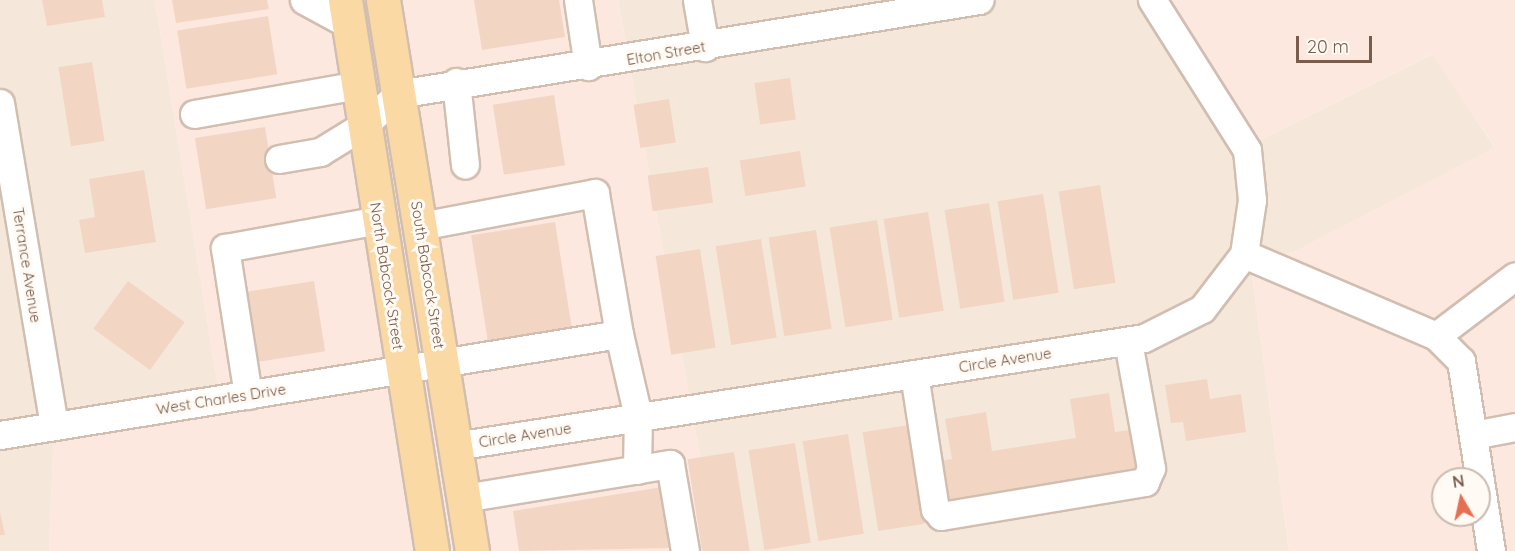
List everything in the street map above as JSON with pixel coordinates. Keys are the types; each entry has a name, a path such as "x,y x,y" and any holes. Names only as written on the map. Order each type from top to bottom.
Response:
{"main road":[{"name":"South Babcock Street","path":"383,0 472,551"},
{"name":"North Babcock Street","path":"346,12 432,551"}],"street":[{"path":"304,0 346,12"},
{"path":"578,0 588,66"},
{"path":"697,0 705,47"},
{"name":"Elton Street","path":"279,159 320,152 364,125 398,94 456,81 588,66 979,0"},
{"name":"Circle Avenue","path":"455,446 1128,341 1202,309 1244,254 1252,200 1247,150 1152,0"},
{"path":"456,81 465,165"},
{"path":"194,114 358,85"},
{"name":"Terrance Avenue","path":"1,114 54,426"},
{"path":"420,226 595,194 619,334 638,416 638,470"},
{"path":"248,395 225,248 379,220"},
{"path":"1244,254 1436,336 1461,362 1491,551"},
{"path":"1436,336 1515,276"},
{"name":"West Charles Drive","path":"0,435 619,334"},
{"path":"914,374 935,509 941,516 1145,482 1151,468 1128,341"},
{"path":"1473,435 1515,427"},
{"path":"464,498 670,464 685,551"}],"shaded area":[{"path":"0,0 155,0 220,399 54,427 49,551 0,551"},
{"path":"155,0 618,0 717,551 49,551 54,426 220,399"},
{"path":"618,0 1170,0 1254,143 1433,54 1495,148 1292,253 1251,267 1289,551 717,551"},
{"path":"1170,0 1515,0 1515,551 1289,551 1251,267 1292,253 1495,147 1432,54 1254,143"}],"building":[{"path":"42,0 102,0 105,17 47,26"},
{"path":"172,0 267,0 269,9 176,23"},
{"path":"474,0 559,0 565,37 482,50"},
{"path":"268,16 277,74 186,89 177,30"},
{"path":"92,62 105,141 71,146 58,67"},
{"path":"790,78 796,120 760,125 754,83"},
{"path":"554,95 565,165 504,175 493,105"},
{"path":"669,99 676,142 640,148 633,105"},
{"path":"265,127 276,198 206,209 195,138"},
{"path":"800,151 806,187 745,196 740,161"},
{"path":"708,167 713,203 653,211 648,175"},
{"path":"144,170 156,242 85,253 79,220 95,217 89,179"},
{"path":"1100,185 1115,283 1074,289 1059,192"},
{"path":"1043,194 1059,293 1013,300 998,201"},
{"path":"989,203 1005,302 960,309 945,210"},
{"path":"928,212 944,311 899,318 884,219"},
{"path":"877,220 893,320 845,327 830,228"},
{"path":"555,222 573,335 489,348 471,235"},
{"path":"816,230 832,329 784,336 769,238"},
{"path":"761,239 777,338 731,345 716,246"},
{"path":"700,249 716,348 671,355 656,256"},
{"path":"128,281 185,322 150,370 93,329"},
{"path":"314,281 325,351 251,363 240,293"},
{"path":"1207,379 1210,399 1241,394 1246,432 1186,441 1183,422 1171,423 1165,385"},
{"path":"1109,393 1115,432 1137,429 1144,473 937,506 931,462 952,459 945,419 986,412 992,451 1076,438 1070,399"},
{"path":"909,425 925,524 878,531 863,432"},
{"path":"848,434 864,534 818,541 803,441"},
{"path":"795,443 811,543 764,550 749,450"},
{"path":"734,452 750,551 702,551 688,459"},
{"path":"662,487 672,548 519,551 513,511"},
{"path":"0,512 5,535 0,535"}]}
